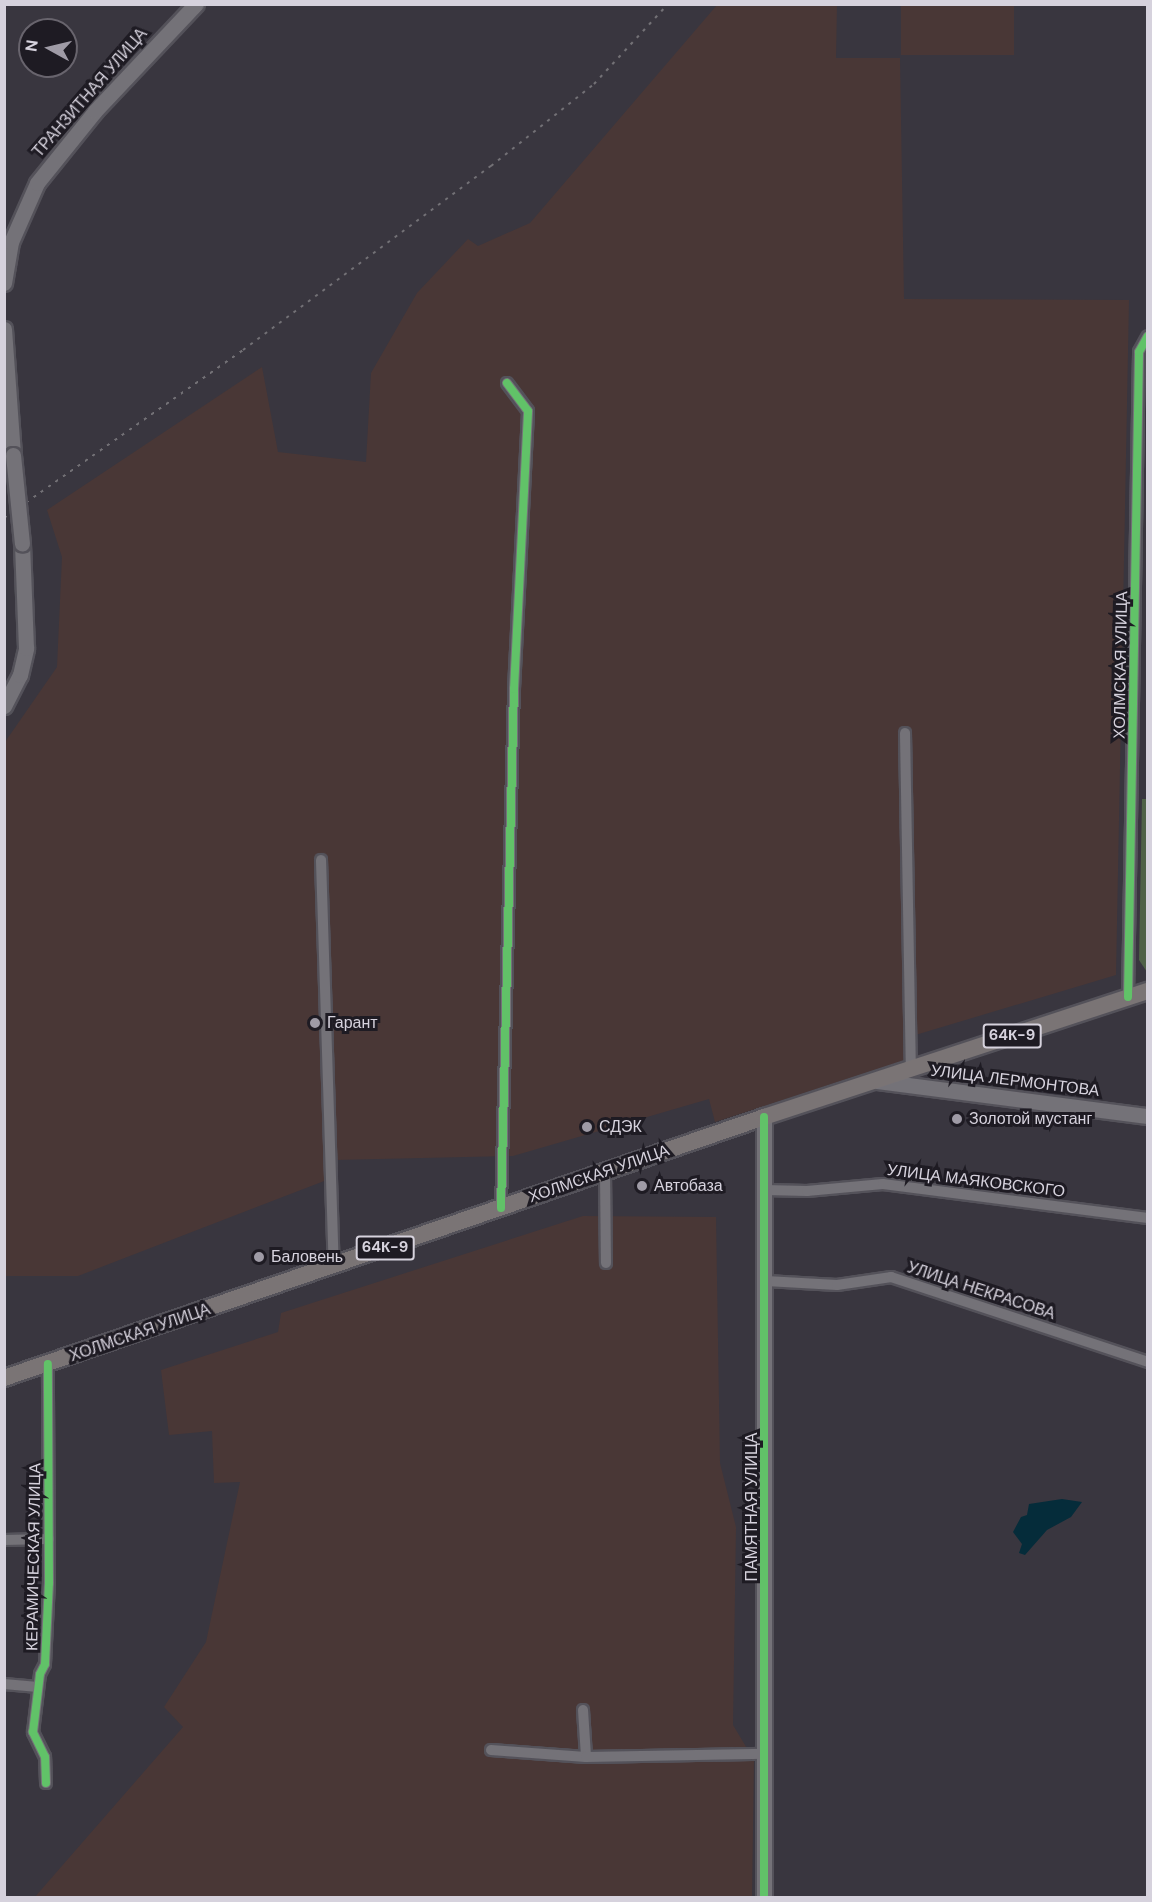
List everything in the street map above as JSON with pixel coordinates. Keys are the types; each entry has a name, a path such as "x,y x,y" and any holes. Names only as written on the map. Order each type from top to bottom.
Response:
{"main road":[{"name":"ХОЛМСКАЯ УЛИЦА","path":"4,1378 764,1117 1148,991"}],"street":[{"name":"ТРАНЗИТНАЯ УЛИЦА","path":"4,283 12,242 37,183 99,105 196,4"},
{"path":"4,329 22,544 26,648 20,675 4,706"},
{"name":"ХОЛМСКАЯ УЛИЦА","path":"1128,998 1138,352 1148,336"},
{"path":"501,1208 514,689 528,411 507,383"},
{"path":"905,734 911,1070"},
{"path":"321,860 334,1266"},
{"name":"УЛИЦА ЛЕРМОНТОВА","path":"877,1081 1148,1116"},
{"name":"ПАМЯТНАЯ УЛИЦА","path":"764,1117 766,1281 764,1898"},
{"path":"605,1172 606,1263"},
{"name":"УЛИЦА МАЯКОВСКОГО","path":"765,1190 807,1191 883,1184 1148,1218"},
{"name":"УЛИЦА НЕКРАСОВА","path":"766,1281 837,1285 891,1277 1148,1362"},
{"name":"КЕРАМИЧЕСКАЯ УЛИЦА","path":"46,1783 45,1757 33,1732 38,1687 45,1664 49,1539 48,1364"},
{"path":"4,1540 49,1539"},
{"path":"4,1684 38,1687"},
{"path":"583,1710 586,1757"},
{"path":"491,1750 586,1757 766,1754"}],"shaded area":[{"path":"717,5 837,5 836,58 900,58 904,299 1129,300 1116,975 912,1036 911,1058 715,1122 709,1099 513,1156 334,1160 332,1178 78,1276 5,1276 5,742 57,667 62,557 47,510 262,367 278,452 366,462 371,373 417,293 468,239 478,246 530,223"},
{"path":"901,5 1014,5 1014,55 901,55"},
{"path":"583,1216 716,1217 720,1463 736,1527 733,1725 754,1760 752,1897 34,1898 183,1727 164,1707 206,1642 240,1482 214,1483 212,1431 169,1435 161,1370 278,1332 281,1313"}],"green space":[{"path":"1142,799 1148,799 1147,972 1139,960"}],"water":[{"path":"1062,1499 1082,1502 1071,1517 1047,1530 1025,1555 1019,1553 1022,1544 1013,1532 1021,1517 1027,1515 1029,1504"}],"railway":[{"path":"4,518 243,350 491,166 594,84 668,4"}],"cycle path":[{"path":"1128,997 1139,352 1148,336"},
{"path":"501,1208 514,689 528,411 507,383"},
{"path":"764,1117 764,1898"},
{"path":"46,1783 45,1757 33,1732 40,1674 45,1664 49,1583 48,1364"}],"place":[{"name":"Гарант","path":"315,1023"},
{"name":"Золотой мустанг","path":"957,1119"},
{"name":"СДЭК","path":"587,1127"},
{"name":"Автобаза","path":"642,1186"},
{"name":"Баловень","path":"259,1257"}]}
